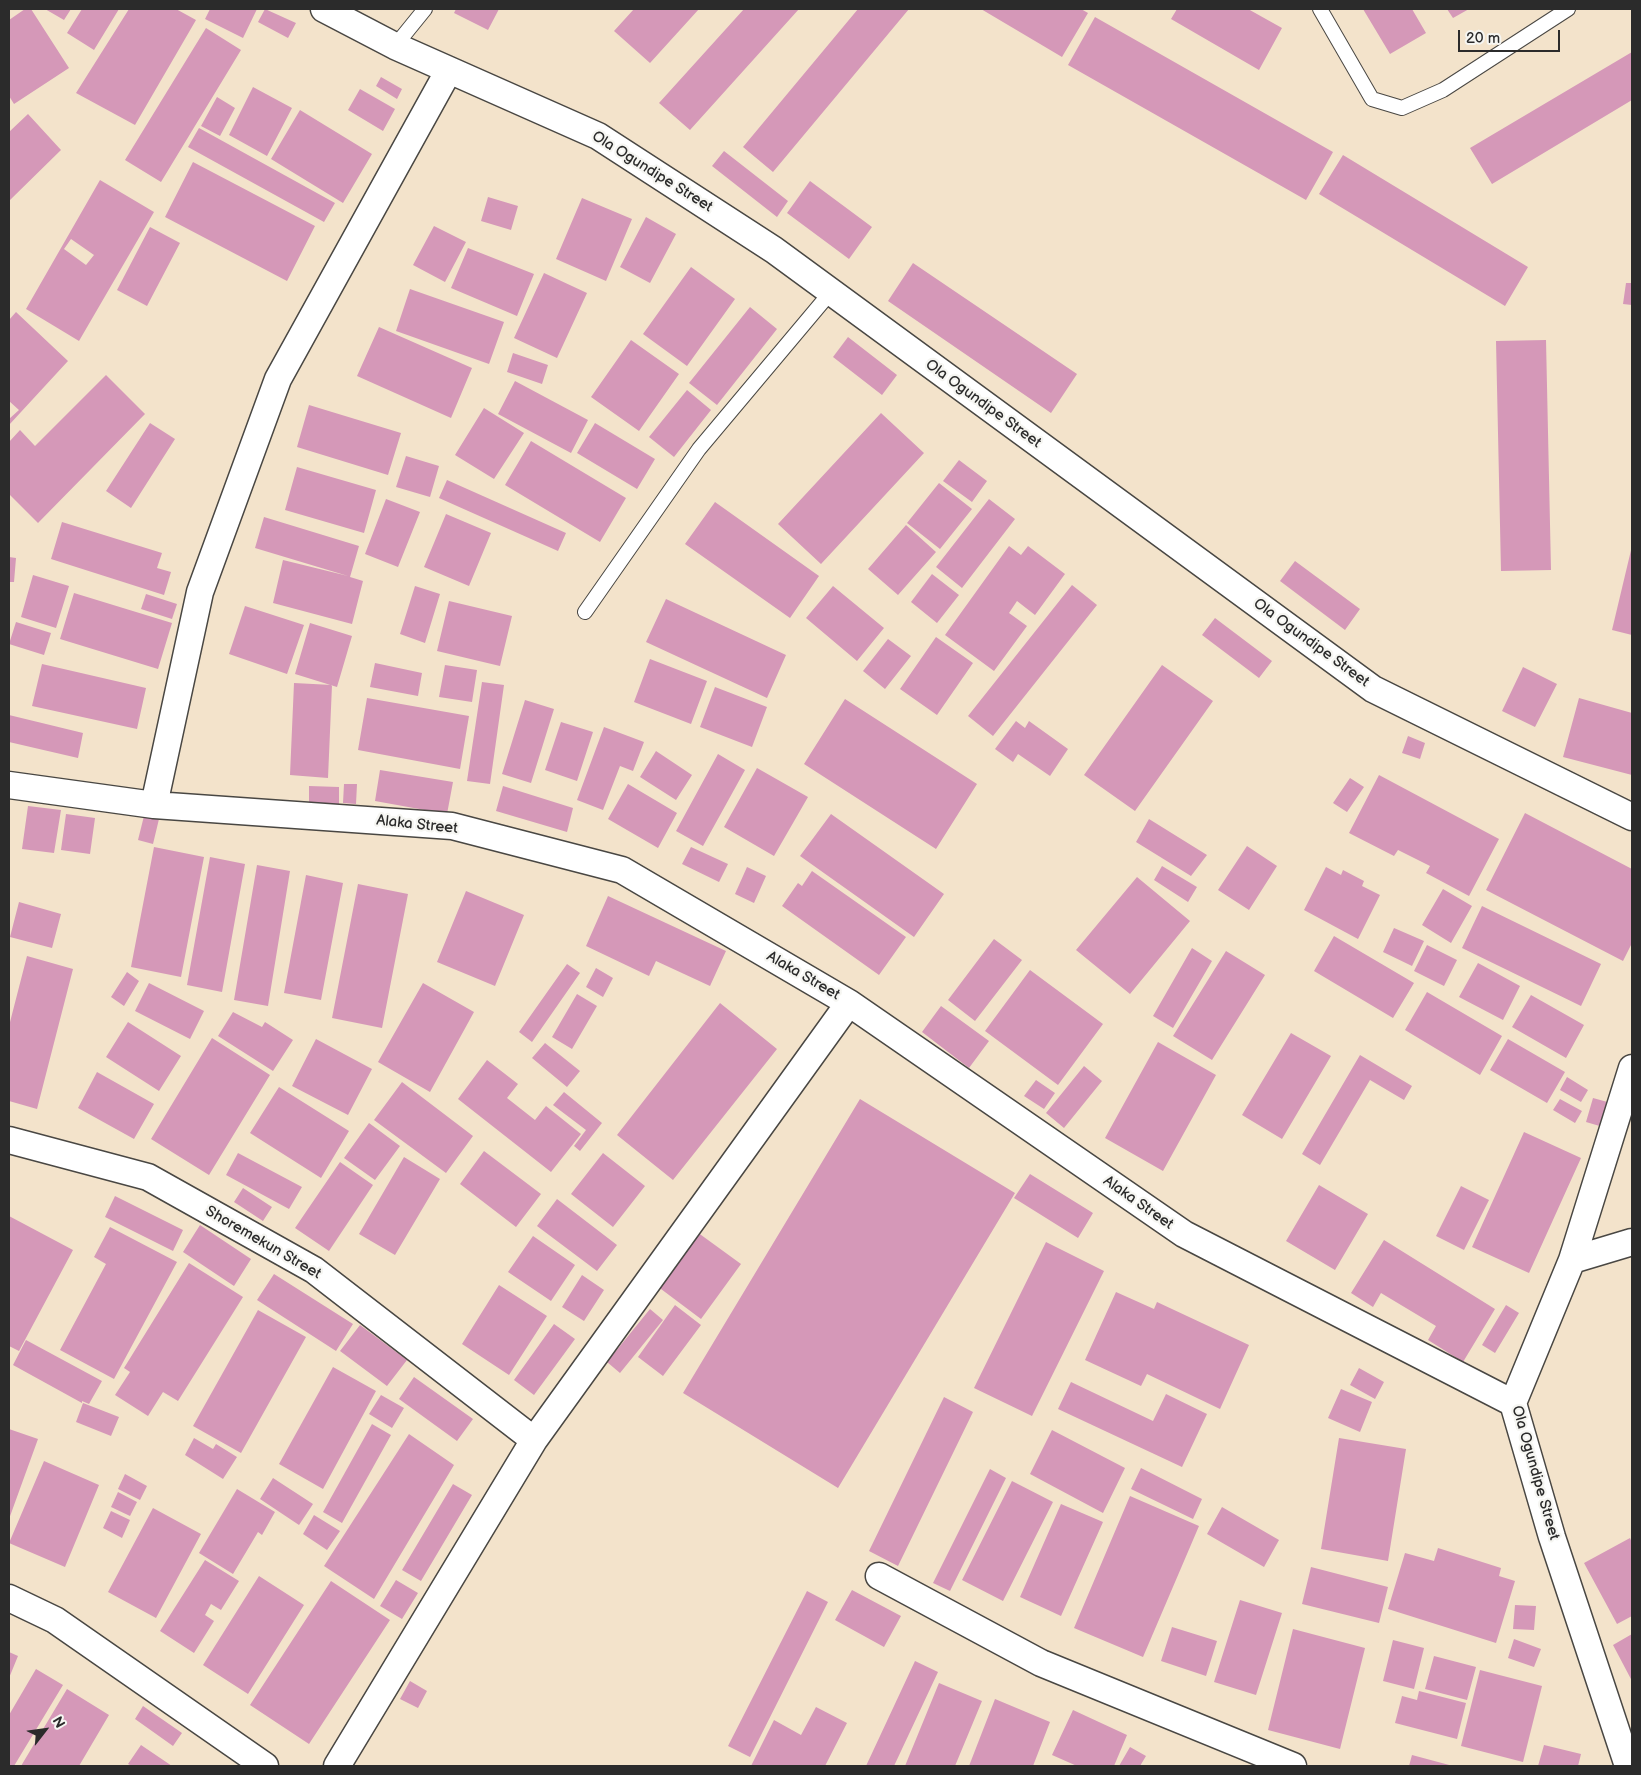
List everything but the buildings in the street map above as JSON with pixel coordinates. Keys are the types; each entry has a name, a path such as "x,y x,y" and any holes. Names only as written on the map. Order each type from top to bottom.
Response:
{"street":[{"name":"Ola Ogundipe Street","path":"324,9 395,46 598,136 774,250 830,293 1373,689 1632,817"},
{"path":"154,805 200,592 278,379 449,70"},
{"name":"Alaka Street","path":"9,785 154,805 452,826 622,870 849,1003 1184,1234 1513,1403"},
{"path":"337,1766 534,1440 849,1003"},
{"name":"Ola Ogundipe Street","path":"1628,1766 1552,1537 1513,1403 1572,1260 1632,1068"},
{"name":"Shoremekun Street","path":"9,1140 148,1177 306,1266 534,1440"},
{"path":"1572,1260 1632,1242"},
{"path":"879,1576 1041,1663 1293,1766"},
{"path":"9,1598 55,1620 265,1766"},
{"path":"1628,1766 1632,1764"}],"lane":[{"path":"395,46 425,9"},
{"path":"1320,9 1372,99 1402,108 1443,90 1568,9"},
{"path":"585,612 699,449 830,293"}]}
